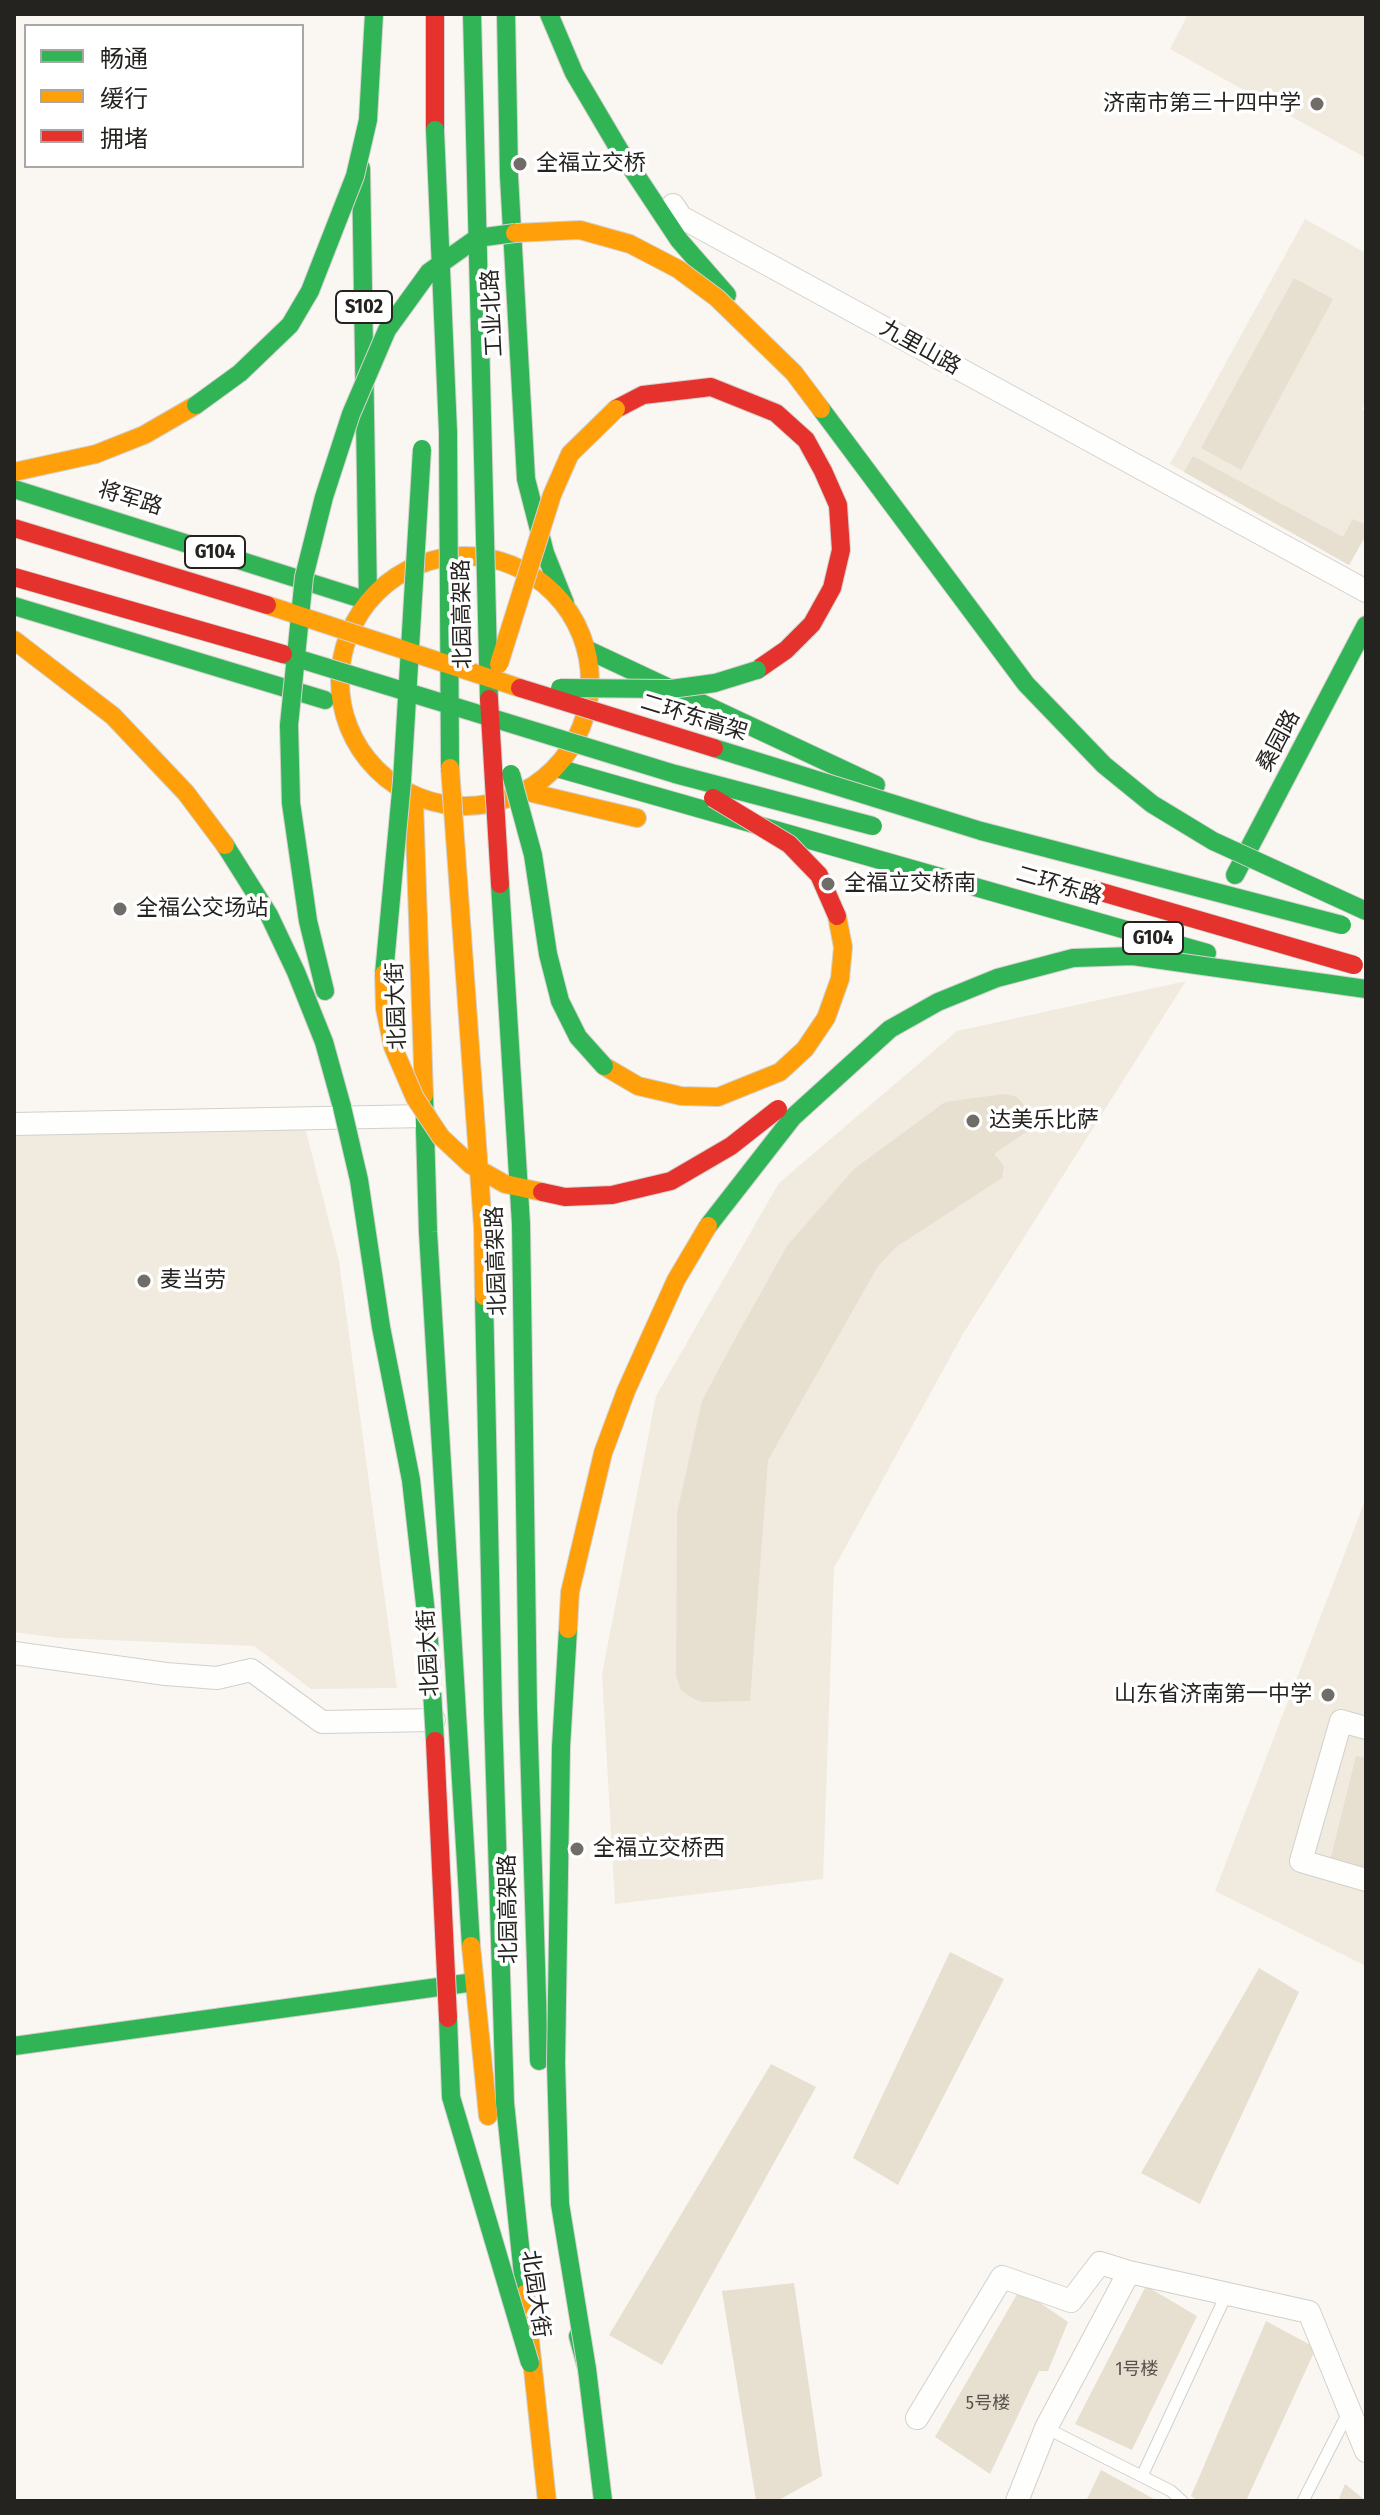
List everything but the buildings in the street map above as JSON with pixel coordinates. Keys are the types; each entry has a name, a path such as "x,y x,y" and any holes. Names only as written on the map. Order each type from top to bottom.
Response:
{"main road":[{"name":"S102","path":"359,14 368,601"},
{"path":"14,472 84,457 144,435 196,405 240,373 290,325 310,291 355,176 368,120 374,14"},
{"path":"426,373 435,130 435,14"},
{"name":"北园高架路","path":"472,14 489,697 521,1224 537,2023 549,2236 587,2369 603,2501"},
{"name":"工业北路","path":"506,14 509,176 526,479 545,553 565,603"},
{"path":"549,14 574,73 679,240 794,373 1026,684 1104,765 1152,804 1213,841 1366,912"},
{"name":"北园高架路","path":"435,130 448,432 449,754 483,1227 505,2103 546,2501"},
{"path":"342,1107 337,1041 308,921 291,803 290,700 304,577 324,497 351,414 387,330 429,272 477,238 532,231 580,230 630,244 678,269 717,298 794,373"},
{"path":"515,687 671,689 715,683 757,670 786,650 812,624 832,588 841,550 838,505 806,440 776,413 711,387 671,389 643,395 599,424 570,454 552,495 489,697 533,855 548,954 560,1001 578,1037 604,1066 638,1086 681,1096 718,1097 780,1072 805,1049 826,1018 840,979 843,947 837,916 819,875 789,844 675,774"},
{"path":"423,435 402,781 384,955 385,996 393,1047 415,1098 441,1137 471,1165 505,1184 565,1197 627,1192 671,1181 731,1146 890,1029 938,1002 997,978 1073,958 1133,956 1366,989"},
{"name":"将军路","path":"14,489 368,601"},
{"name":"二环东高架","path":"14,528 169,573 515,687 981,831 1366,931"},
{"path":"446,557 492,558 534,575 565,603 588,650 590,698 579,736 557,768 528,792 493,805 414,798 380,775 356,744 342,705 343,656 349,632 368,601 404,572 446,557"},
{"path":"14,577 360,676 675,774 885,830"},
{"path":"14,606 342,705"},
{"name":"桑园路","path":"1233,878 1366,625"},
{"path":"14,640 113,716 186,793 232,854 269,915 324,1042 359,1180 381,1327 411,1480 434,1720 451,2097 530,2363"},
{"path":"588,650 878,786"},
{"path":"590,698 878,786 1366,912"},
{"name":"二环东路","path":"557,768 1366,999"},
{"path":"528,792 649,820"},
{"name":"北园大街","path":"414,798 428,1232 474,1982 495,2183 546,2501"},
{"path":"493,805 522,1527 565,1979 575,2204 601,2359 614,2501"},
{"name":"二环东路","path":"694,826 832,847"},
{"path":"1074,884 1366,968"},
{"path":"587,2369 560,2204 556,2018 570,1592 587,1512 631,1379 676,1280 712,1220 793,1117 890,1029"},
{"path":"14,2046 474,1982"}],"street":[{"name":"九里山路","path":"562,14 681,217 1366,591"},
{"path":"14,1124 425,1116"},
{"path":"14,1653 217,1678 251,1670 322,1722 434,1720"},
{"path":"1366,1728 1341,1721 1301,1861 1366,1880"},
{"path":"917,2418 1002,2277 1071,2301 1100,2263 1309,2312 1366,2451"},
{"path":"1017,2501 1046,2428 1129,2272"}],"lane":[{"path":"1142,2476 1227,2293"},
{"path":"1303,2501 1350,2410"},
{"path":"1046,2428 1171,2491 1182,2501"}],"shaded area":[{"name":"济南市第三十四中学","path":"1188,14 1366,14 1366,158 1170,49"},
{"path":"1305,219 1366,253 1366,401 1362,409 1366,412 1366,535 1349,565 1170,464"},
{"path":"1186,981 963,1334 834,1568 823,1879 615,1904 602,1674 656,1396 779,1183 957,1031"},
{"path":"304,1123 339,1261 397,1688 311,1689 254,1646 59,1638 14,1632 14,1127"},
{"name":"山东省济南第一中学","path":"1366,1498 1366,1966 1215,1891"}],"traffic: fast":[{"path":"196,405 240,373 290,325 310,291 355,176 368,120 374,14"},
{"path":"472,14 489,699"},
{"path":"506,14 509,176 526,479 545,553 565,603"},
{"path":"549,14 574,73 620,151 679,240 727,295"},
{"path":"435,130 448,432 450,768"},
{"path":"361,168 368,601"},
{"path":"289,725 304,577 324,497 351,414 387,330 429,272 477,238 515,233"},
{"path":"821,409 1026,684 1104,765 1152,804 1213,841 1366,911"},
{"path":"384,974 402,781 422,449"},
{"path":"14,489 368,601"},
{"path":"14,606 325,700"},
{"path":"1235,875 1366,625"},
{"path":"588,650 876,785"},
{"path":"283,654 675,774 873,826"},
{"path":"560,688 671,689 715,683 757,670"},
{"path":"289,725 291,803 308,921 325,991"},
{"path":"714,748 981,831 1342,925"},
{"path":"557,768 1207,953"},
{"path":"511,774 533,855 548,954 560,1001 578,1037 604,1066"},
{"path":"225,845 269,915 296,972 324,1042 342,1107"},
{"path":"500,884 521,1224 528,1711"},
{"path":"708,1226 793,1117 890,1029 938,1002 997,978 1073,958 1133,956 1366,989"},
{"path":"424,1095 428,1232 471,1946"},
{"path":"342,1107 359,1180 381,1327 411,1480 429,1640 435,1741"},
{"path":"484,1296 493,1712"},
{"path":"568,1629 561,1747 556,2063 560,2204 587,2369"},
{"path":"528,1711 539,2061"},
{"path":"493,1712 505,2103 525,2294"},
{"path":"14,2046 467,1983"},
{"path":"448,2018 451,2097 530,2363"},
{"path":"578,2336 587,2369 603,2501"}],"traffic: slow":[{"path":"515,233 580,230 630,244 678,269 717,298 794,373 821,409"},
{"path":"14,472 96,454 144,435 196,405"},
{"path":"499,664 552,495 570,454 616,409"},
{"path":"465,556 501,561 524,571 544,584 562,602 585,645 590,681 585,717 575,740 562,760 544,778 501,801 465,806 429,801 406,791 386,778 368,760 345,717 340,681 345,645 355,622 368,602 386,584 429,561 465,556"},
{"path":"267,605 520,688"},
{"path":"14,640 113,716 186,793 225,845"},
{"path":"450,768 483,1227 484,1296"},
{"path":"528,792 637,818"},
{"path":"414,801 424,1095"},
{"path":"604,1066 638,1086 681,1096 718,1097 780,1072 805,1049 826,1018 840,979 843,947 837,916"},
{"path":"384,974 385,1009 393,1047 415,1098 441,1137 471,1165 505,1184 542,1192"},
{"path":"568,1629 570,1592 603,1453 626,1391 676,1280 708,1226"},
{"path":"471,1946 488,2116"},
{"path":"525,2294 547,2501"}],"traffic: jam":[{"path":"435,14 435,130"},
{"path":"616,409 643,395 711,387 776,413 806,440 823,471 838,505 841,550 832,588 812,624 786,650 757,670"},
{"path":"14,528 267,605"},
{"path":"14,577 283,654"},
{"path":"520,688 714,748"},
{"path":"489,699 500,884"},
{"path":"713,798 789,844 819,875 837,916"},
{"path":"1091,889 1354,965"},
{"path":"542,1192 565,1197 612,1195 671,1181 731,1146 778,1109"},
{"path":"435,1741 448,2018"}],"place":[{"name":"济南市第三十四中学","path":"1317,104"},
{"name":"全福立交桥","path":"520,164"},
{"name":"全福立交桥南","path":"828,884"},
{"name":"全福公交场站","path":"120,909"},
{"name":"达美乐比萨","path":"973,1121"},
{"name":"麦当劳","path":"144,1281"},
{"name":"山东省济南第一中学","path":"1328,1695"},
{"name":"全福立交桥西","path":"577,1849"}]}
